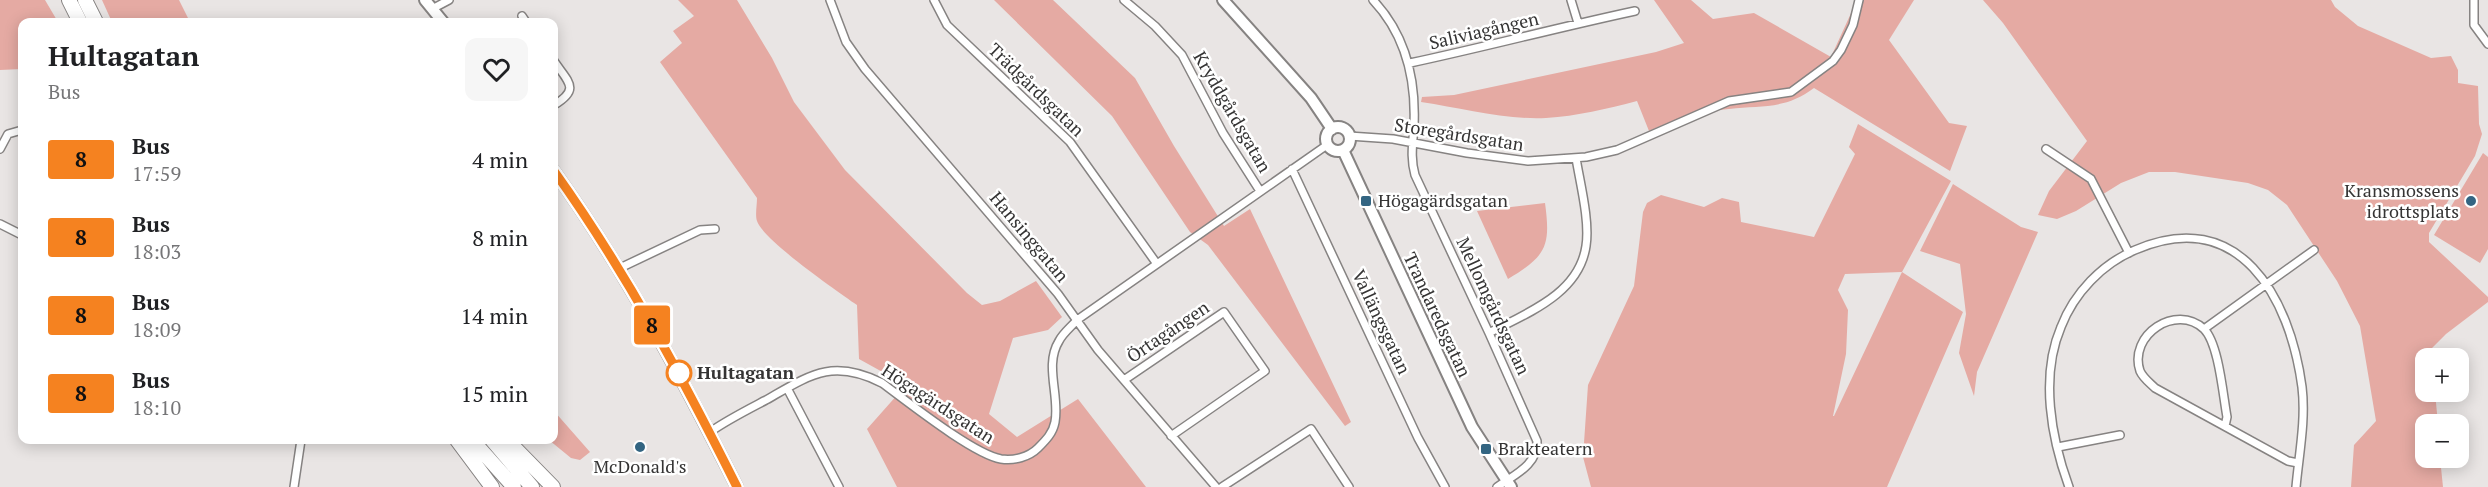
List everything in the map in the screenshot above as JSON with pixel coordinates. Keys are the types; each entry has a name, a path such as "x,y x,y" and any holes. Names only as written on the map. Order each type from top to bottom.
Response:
{"highway":[{"path":"69,0 78,18"},
{"path":"85,0 94,18"},
{"path":"460,444 492,487"},
{"path":"476,444 514,487"},
{"path":"495,444 532,487"},
{"path":"511,444 553,487"}],"street":[{"path":"439,18 429,5 449,0"},
{"name":"Hansinggatan","path":"830,0 846,42 866,69 1058,294 1124,380 1216,487"},
{"name":"Trädgårdsgatan","path":"934,0 947,25 1070,141 1157,264"},
{"name":"Kryddgårdsgatan","path":"1124,0 1155,26 1182,55 1223,133 1260,191"},
{"path":"1223,0 1311,98 1332,129"},
{"path":"1571,0 1578,23"},
{"name":"Storegårdsgatan","path":"1349,136 1412,142 1511,160 1544,161 1576,158 1617,150 1729,101 1791,92 1833,61 1853,25 1859,0"},
{"path":"2474,0 2474,25 2488,44"},
{"name":"Mellomgårdsgatan","path":"1378,1 1401,41 1410,63 1415,95 1411,159 1415,175 1537,441 1537,449 1531,463 1505,485"},
{"name":"Saliviagången","path":"1410,63 1635,11"},
{"path":"558,67 567,80 570,92 558,103"},
{"path":"1343,128 1349,136 1349,144 1343,150 1334,151 1327,145 1326,136 1332,129 1343,128"},
{"path":"0,149 8,134 18,131"},
{"name":"Högagärdsgatan","path":"710,432 800,380 819,372 849,372 868,376 882,383 988,456 1016,460 1034,453 1049,437 1055,423 1057,400 1053,356 1059,341 1077,320 1327,145"},
{"path":"2046,149 2091,179 2128,253"},
{"name":"Trandaredsgatan","path":"1343,150 1472,428 1505,485"},
{"path":"1489,333 1545,303 1562,290 1578,271 1587,246 1576,158"},
{"name":"Vallängsgatan","path":"1292,169 1418,438 1445,487"},
{"path":"558,177 620,268 710,432 737,487"},
{"path":"0,224 18,233"},
{"path":"620,268 700,230 715,230"},
{"path":"2069,487 2058,447 2049,383 2052,354 2061,326 2074,302 2091,280 2108,265 2153,242 2192,237 2228,248 2250,264 2266,283 2284,318 2296,351 2302,389 2303,426 2296,487"},
{"path":"2204,329 2314,250"},
{"name":"Örtagången","path":"1124,380 1224,312 1265,371 1172,436"},
{"path":"2225,426 2226,417 2215,353 2204,329 2192,322 2178,319 2164,322 2153,328 2144,340 2140,354 2140,370 2155,388 2288,461 2298,463"},
{"path":"787,388 839,487"},
{"path":"1222,487 1311,429 1349,487"},
{"path":"2058,447 2120,435"},
{"path":"294,487 300,444"}],"shaded area":[{"path":"0,0 45,0 56,18 18,18 18,69 0,70"},
{"path":"102,0 179,0 188,18 110,18"},
{"path":"678,0 737,0 772,58 794,102 845,170 967,293 982,305 1000,301 1036,281 1062,317 1048,330 1013,338 989,414 1017,437 1078,399 1146,487 897,487 867,429 906,385 859,359 857,305 802,265 762,230 756,219 757,198 660,62 682,43 673,31 694,16"},
{"path":"994,0 1053,0 1135,78 1224,226 1250,209 1351,422 1345,426 1208,245 1190,232 1112,116"},
{"path":"1654,0 1691,0 1713,19 1754,13 1831,57 1857,0 1914,0 1889,40 1949,123 1967,126 1950,171 1814,88 1783,103 1698,114 1649,131 1637,101 1581,114 1546,118 1499,115 1421,102 1422,97 1454,95 1656,52 1684,43"},
{"path":"1983,0 2331,0 2335,7 2358,26 2431,58 2451,56 2458,70 2458,83 2478,86 2479,124 2482,134 2475,156 2429,233 2429,242 2488,297 2488,302 2446,334 2432,348 2415,348 2415,402 2436,402 2437,414 2415,414 2415,468 2441,468 2443,487 2351,487 2354,445 2376,421 2360,326 2337,281 2287,205 2268,190 2248,183 2175,172 2149,172 2121,183 2076,211 2057,219 2038,215 2049,191 2087,141 2003,23"},
{"path":"1858,124 1951,181 1902,272 1963,312 1887,487 1591,487 1583,457 1588,385 1634,286 1643,212 1647,203 1661,195 1704,207 1722,198 1739,202 1741,222 1814,237 1855,154 1849,147","holes":["1902,272 1834,416 1846,354 1848,310 1838,290 1845,274"]},
{"name":"Kransmossens idrottsplats","path":"2483,153 2488,157 2488,249 2480,263 2434,235"},
{"path":"1953,184 2021,227 2038,232 1977,372 1974,396 1959,353 1966,314 1960,264 1920,251"},
{"path":"1545,203 1547,230 1543,249 1531,264 1508,279 1477,211"},
{"path":"558,416 590,452 580,460 571,458 554,444 558,444"}],"bus line":[{"name":"8","path":"558,177 628,281 679,373 737,487"}],"place":[{"name":"Högagärdsgatan","path":"1366,201"},
{"name":"Kransmossens idrottsplats","path":"2471,201"},
{"name":"Hultagatan","path":"679,373"},
{"name":"McDonald's","path":"640,447"},
{"name":"Brakteatern","path":"1486,449"}]}
